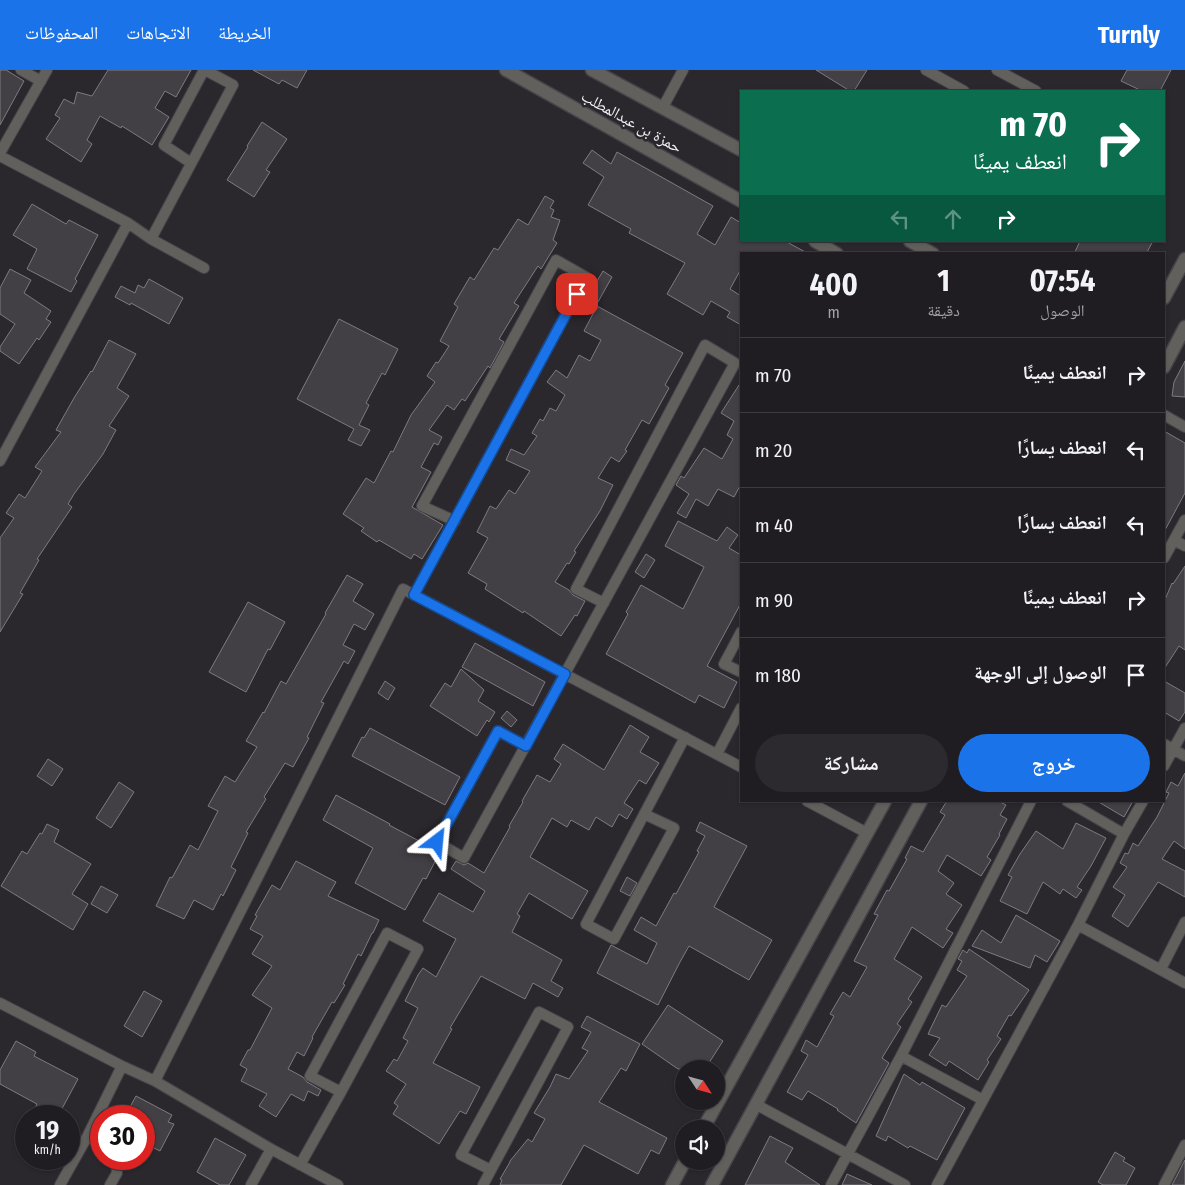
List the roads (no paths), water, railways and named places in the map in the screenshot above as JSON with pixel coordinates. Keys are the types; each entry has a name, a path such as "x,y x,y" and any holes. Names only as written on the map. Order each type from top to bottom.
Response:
{"street":[{"path":"21,70 41,81"},
{"path":"47,70 0,154 128,223 150,239 204,268"},
{"path":"150,239 191,163 233,85 205,70 164,145 191,163"},
{"name":"حمزة بن عبدالمطلب","path":"506,70 740,200"},
{"name":"حمزة بن عبدالمطلب","path":"592,70 740,149"},
{"path":"663,107 683,70"},
{"path":"926,70 962,90"},
{"path":"997,70 1034,90"},
{"path":"0,462 128,223"},
{"path":"816,242 833,252"},
{"path":"912,242 930,252"},
{"path":"1165,296 1185,259"},
{"path":"414,595 455,521 586,277 556,260 422,506 455,521"},
{"path":"1165,364 1185,327"},
{"path":"526,746 498,731 437,842 464,858 526,746 735,363 705,345 576,590 604,603"},
{"path":"1165,416 1185,427"},
{"path":"1165,556 1185,520"},
{"path":"1174,540 1185,546"},
{"path":"155,1081 403,589 740,766"},
{"path":"740,634 724,664 740,672"},
{"path":"717,754 740,710"},
{"path":"1165,764 1185,728"},
{"path":"644,814 674,828 614,939 586,924 644,814 685,737"},
{"path":"1165,744 1185,756"},
{"path":"809,802 867,833"},
{"path":"708,1120 884,802"},
{"path":"712,1185 920,802"},
{"path":"831,1185 901,1056 1030,802"},
{"path":"1069,802 1124,834"},
{"path":"937,1185 1142,802"},
{"path":"1160,969 1185,922"},
{"path":"1078,925 1185,983"},
{"path":"300,1165 342,1092 418,949 387,932 310,1076 342,1092"},
{"path":"0,1003 155,1081 271,1149 338,1185"},
{"path":"483,1185 568,1027 538,1012 461,1155 491,1170"},
{"path":"901,1056 983,1100"},
{"path":"60,1185 87,1137 122,1066"},
{"path":"757,1105 905,1185"},
{"path":"1164,1185 1185,1145"},
{"path":"251,1185 271,1149"},
{"path":"110,1185 117,1170"},
{"path":"672,1185 680,1170"}]}
